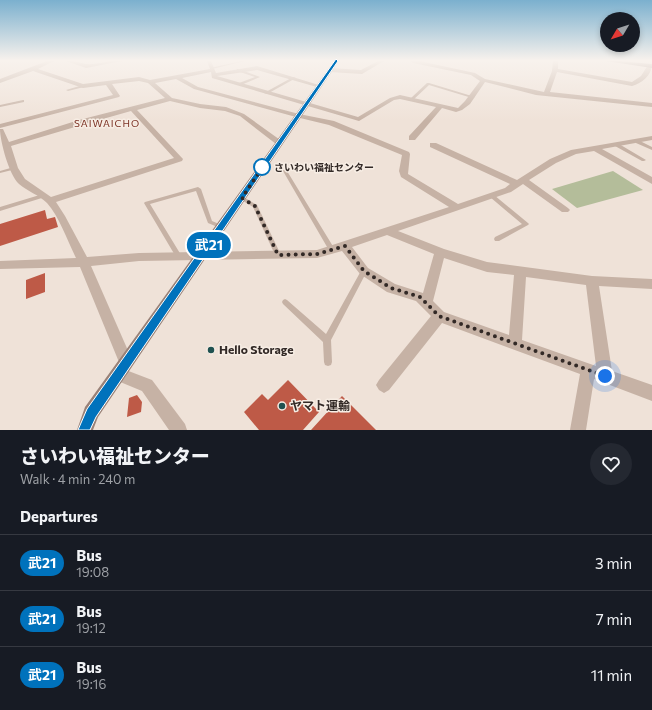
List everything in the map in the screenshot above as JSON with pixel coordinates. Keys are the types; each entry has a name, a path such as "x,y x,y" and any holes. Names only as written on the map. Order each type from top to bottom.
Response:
{"street":[{"path":"68,81 83,86 123,81"},
{"path":"147,81 150,82 170,99 200,106 226,109 242,115 279,142"},
{"path":"150,82 155,81"},
{"path":"184,81 196,88 331,124 406,154 403,171 404,175 457,207"},
{"path":"229,81 359,119 392,99 400,97 458,110 463,108 473,97 482,81"},
{"path":"304,81 319,86"},
{"path":"85,430 91,413 202,256 322,81"},
{"path":"487,81 516,89 546,94 652,105"},
{"path":"546,94 551,81"},
{"path":"616,81 632,84 640,81"},
{"path":"0,126 77,105 117,96 108,83"},
{"path":"200,106 221,95"},
{"path":"5,146 88,120 170,99"},
{"path":"77,105 88,120"},
{"path":"412,138 440,106"},
{"path":"47,199 179,159 133,109"},
{"path":"0,131 14,168 22,181 47,199 60,216 84,262 122,368 147,385 179,430"},
{"path":"0,265 84,262 139,256 317,254 339,248 508,190 553,161 574,152 638,142 652,138"},
{"path":"433,145 520,182 564,210"},
{"path":"596,149 652,181"},
{"path":"386,231 487,268 592,281 652,284"},
{"path":"339,248 364,271 391,288 420,297 439,316 515,342 652,393"},
{"path":"426,303 440,252"},
{"path":"515,342 520,272"},
{"path":"592,281 605,376"},
{"path":"384,385 439,316"},
{"path":"578,430 588,369"}],"lane":[{"path":"240,84 247,81"},
{"path":"266,92 288,81"},
{"path":"411,100 428,84 473,97"},
{"path":"68,90 83,86"},
{"path":"0,106 22,101"},
{"path":"638,142 652,149"},
{"path":"617,145 644,160"},
{"path":"0,172 14,168"},
{"path":"285,171 339,248"},
{"path":"178,255 147,203 198,189 210,222 222,227"},
{"path":"492,196 526,224 497,239"},
{"path":"242,198 255,206 278,255"},
{"path":"0,209 47,199"},
{"path":"328,362 328,340 364,271"},
{"path":"285,302 328,340"}],"green space":[{"path":"613,171 643,190 577,208 552,189"}],"building":[{"path":"45,210 47,219 55,217 58,227 0,246 0,224"},
{"path":"45,273 45,292 26,299 26,280"},
{"name":"ヤマト運輸","path":"288,380 319,412 303,430 259,430 244,412 262,394 268,400"},
{"path":"137,395 142,402 141,412 127,417 129,398"},
{"path":"342,396 376,430 311,430"}],"bus line":[{"name":"武21","path":"85,430 91,413 322,81"}],"place":[{"name":"さいわい福祉センター","path":"262,167"},
{"name":"Hello Storage","path":"211,350"},
{"name":"ヤマト運輸","path":"282,406"}],"district":[{"name":"SAIWAICHO","path":"107,123"}],"route":[{"path":"262,167 264,165 242,198 255,206 278,255 317,254 345,246 364,271 391,288 420,297 439,316 515,342 605,376"}]}
